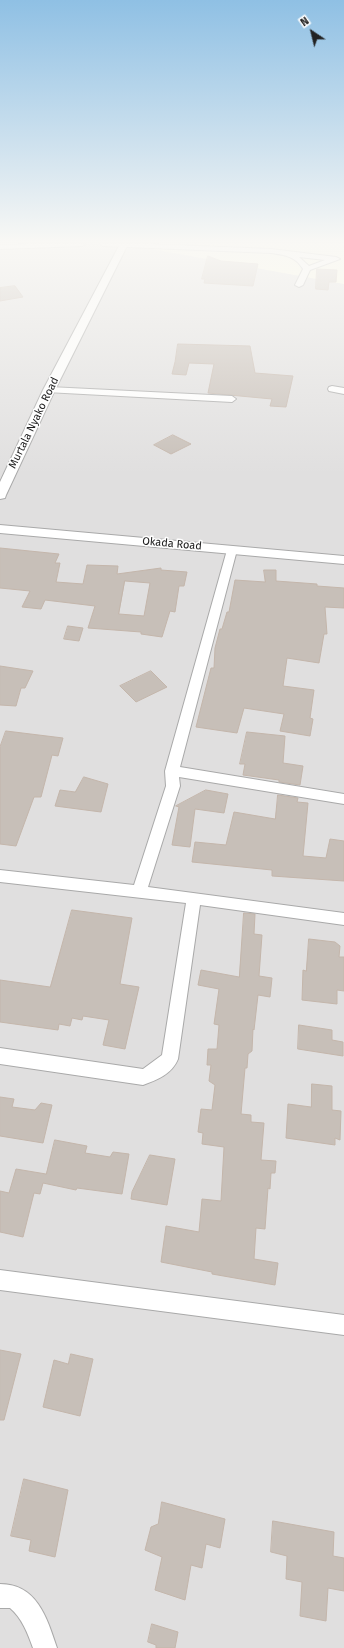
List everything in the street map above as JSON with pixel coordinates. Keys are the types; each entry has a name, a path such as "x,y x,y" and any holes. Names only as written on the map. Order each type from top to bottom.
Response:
{"street":[{"name":"Murtala Nyako Road","path":"0,495 49,390 84,321"},
{"path":"332,389 344,391"},
{"path":"49,390 157,394 232,399"},
{"name":"Okada Road","path":"0,529 344,560"},
{"path":"139,892 173,786 172,771 232,550"},
{"path":"172,771 344,799"},
{"path":"0,876 194,898 344,919"},
{"path":"0,1056 143,1077 154,1074 164,1066 170,1059 194,898"},
{"path":"0,1280 344,1325"},
{"path":"0,1596 16,1598 28,1610 39,1629 45,1648"}],"shaded area":[{"path":"0,321 344,321 344,1648 0,1648"}],"building":[{"path":"178,344 250,346 255,373 293,376 286,407 270,406 272,399 208,393 214,364 189,363 186,375 172,374"},
{"path":"173,435 191,444 171,454 154,445"},
{"path":"0,548 59,554 55,563 60,563 56,582 83,584 87,565 118,566 117,574 161,568 161,570 187,572 184,586 179,586 175,612 170,611 162,637 141,634 141,632 88,628 95,606 45,600 41,609 22,607 30,591 0,588","holes":["125,581 150,583 144,616 119,614"]},
{"path":"264,570 276,570 276,581 317,584 317,586 344,588 344,608 325,607 327,634 324,634 319,663 287,658 283,686 314,690 310,718 313,719 310,736 280,731 284,714 244,708 237,733 196,727 211,668 214,668 215,648 220,629 222,629 227,612 229,612 235,580 265,582"},
{"path":"68,626 83,628 79,641 64,639"},
{"path":"0,666 33,671 25,688 21,688 16,706 0,705"},
{"path":"151,671 167,687 136,702 120,686"},
{"path":"6,731 63,738 58,756 52,755 41,797 34,797 16,846 0,844 0,747"},
{"path":"247,732 285,736 283,763 303,766 300,785 279,782 279,780 243,775 245,764 240,764"},
{"path":"84,777 108,784 101,812 55,806 60,790 75,792"},
{"path":"206,790 228,794 224,813 195,809 190,847 172,845 179,807 176,806"},
{"path":"278,795 298,798 297,802 308,803 303,856 326,858 330,839 344,841 344,881 272,876 272,870 192,862 195,842 226,845 234,812 275,819"},
{"path":"72,910 132,918 120,984 139,987 125,1049 103,1045 109,1020 83,1016 82,1020 72,1018 70,1026 59,1024 58,1030 0,1022 0,980 50,987"},
{"path":"244,913 255,914 254,934 262,935 259,976 272,978 270,997 258,995 254,1030 253,1029 252,1051 248,1054 247,1068 245,1068 241,1114 251,1115 251,1122 264,1123 261,1160 276,1161 275,1173 271,1173 270,1189 268,1188 265,1229 256,1228 254,1259 278,1263 275,1285 212,1274 212,1272 161,1262 166,1226 199,1232 202,1199 221,1201 224,1147 202,1144 203,1133 198,1132 201,1109 212,1110 215,1085 209,1081 211,1065 207,1065 208,1049 217,1049 219,1025 214,1024 219,989 198,985 201,970 239,977"},
{"path":"309,939 335,942 340,946 339,957 344,957 344,991 337,990 337,1004 302,1000 303,970 306,971"},
{"path":"299,1025 332,1030 332,1040 343,1042 343,1056 298,1049"},
{"path":"312,1084 332,1086 332,1110 341,1111 340,1140 335,1138 335,1145 286,1138 288,1104 311,1107"},
{"path":"0,1097 14,1099 12,1107 35,1110 41,1103 52,1105 43,1143 0,1136"},
{"path":"55,1140 87,1146 85,1153 110,1157 113,1152 129,1154 122,1194 77,1188 76,1190 43,1183 40,1194 34,1193 23,1237 0,1232 0,1191 9,1193 16,1169 46,1174"},
{"path":"150,1155 175,1159 167,1205 131,1199 132,1192"},
{"path":"0,1350 21,1354 4,1420 0,1420"},
{"path":"71,1354 93,1359 80,1416 43,1407 54,1360 68,1364"},
{"path":"24,1479 68,1490 55,1557 29,1551 31,1540 11,1536"},
{"path":"162,1502 225,1519 220,1548 206,1544 202,1568 191,1565 185,1600 155,1590 162,1557 145,1550 151,1527 158,1524"},
{"path":"273,1521 334,1532 333,1556 344,1558 344,1591 328,1588 326,1621 300,1616 302,1582 286,1579 287,1556 271,1552"},
{"path":"152,1624 178,1632 175,1648 156,1648 156,1645 148,1642"}]}
